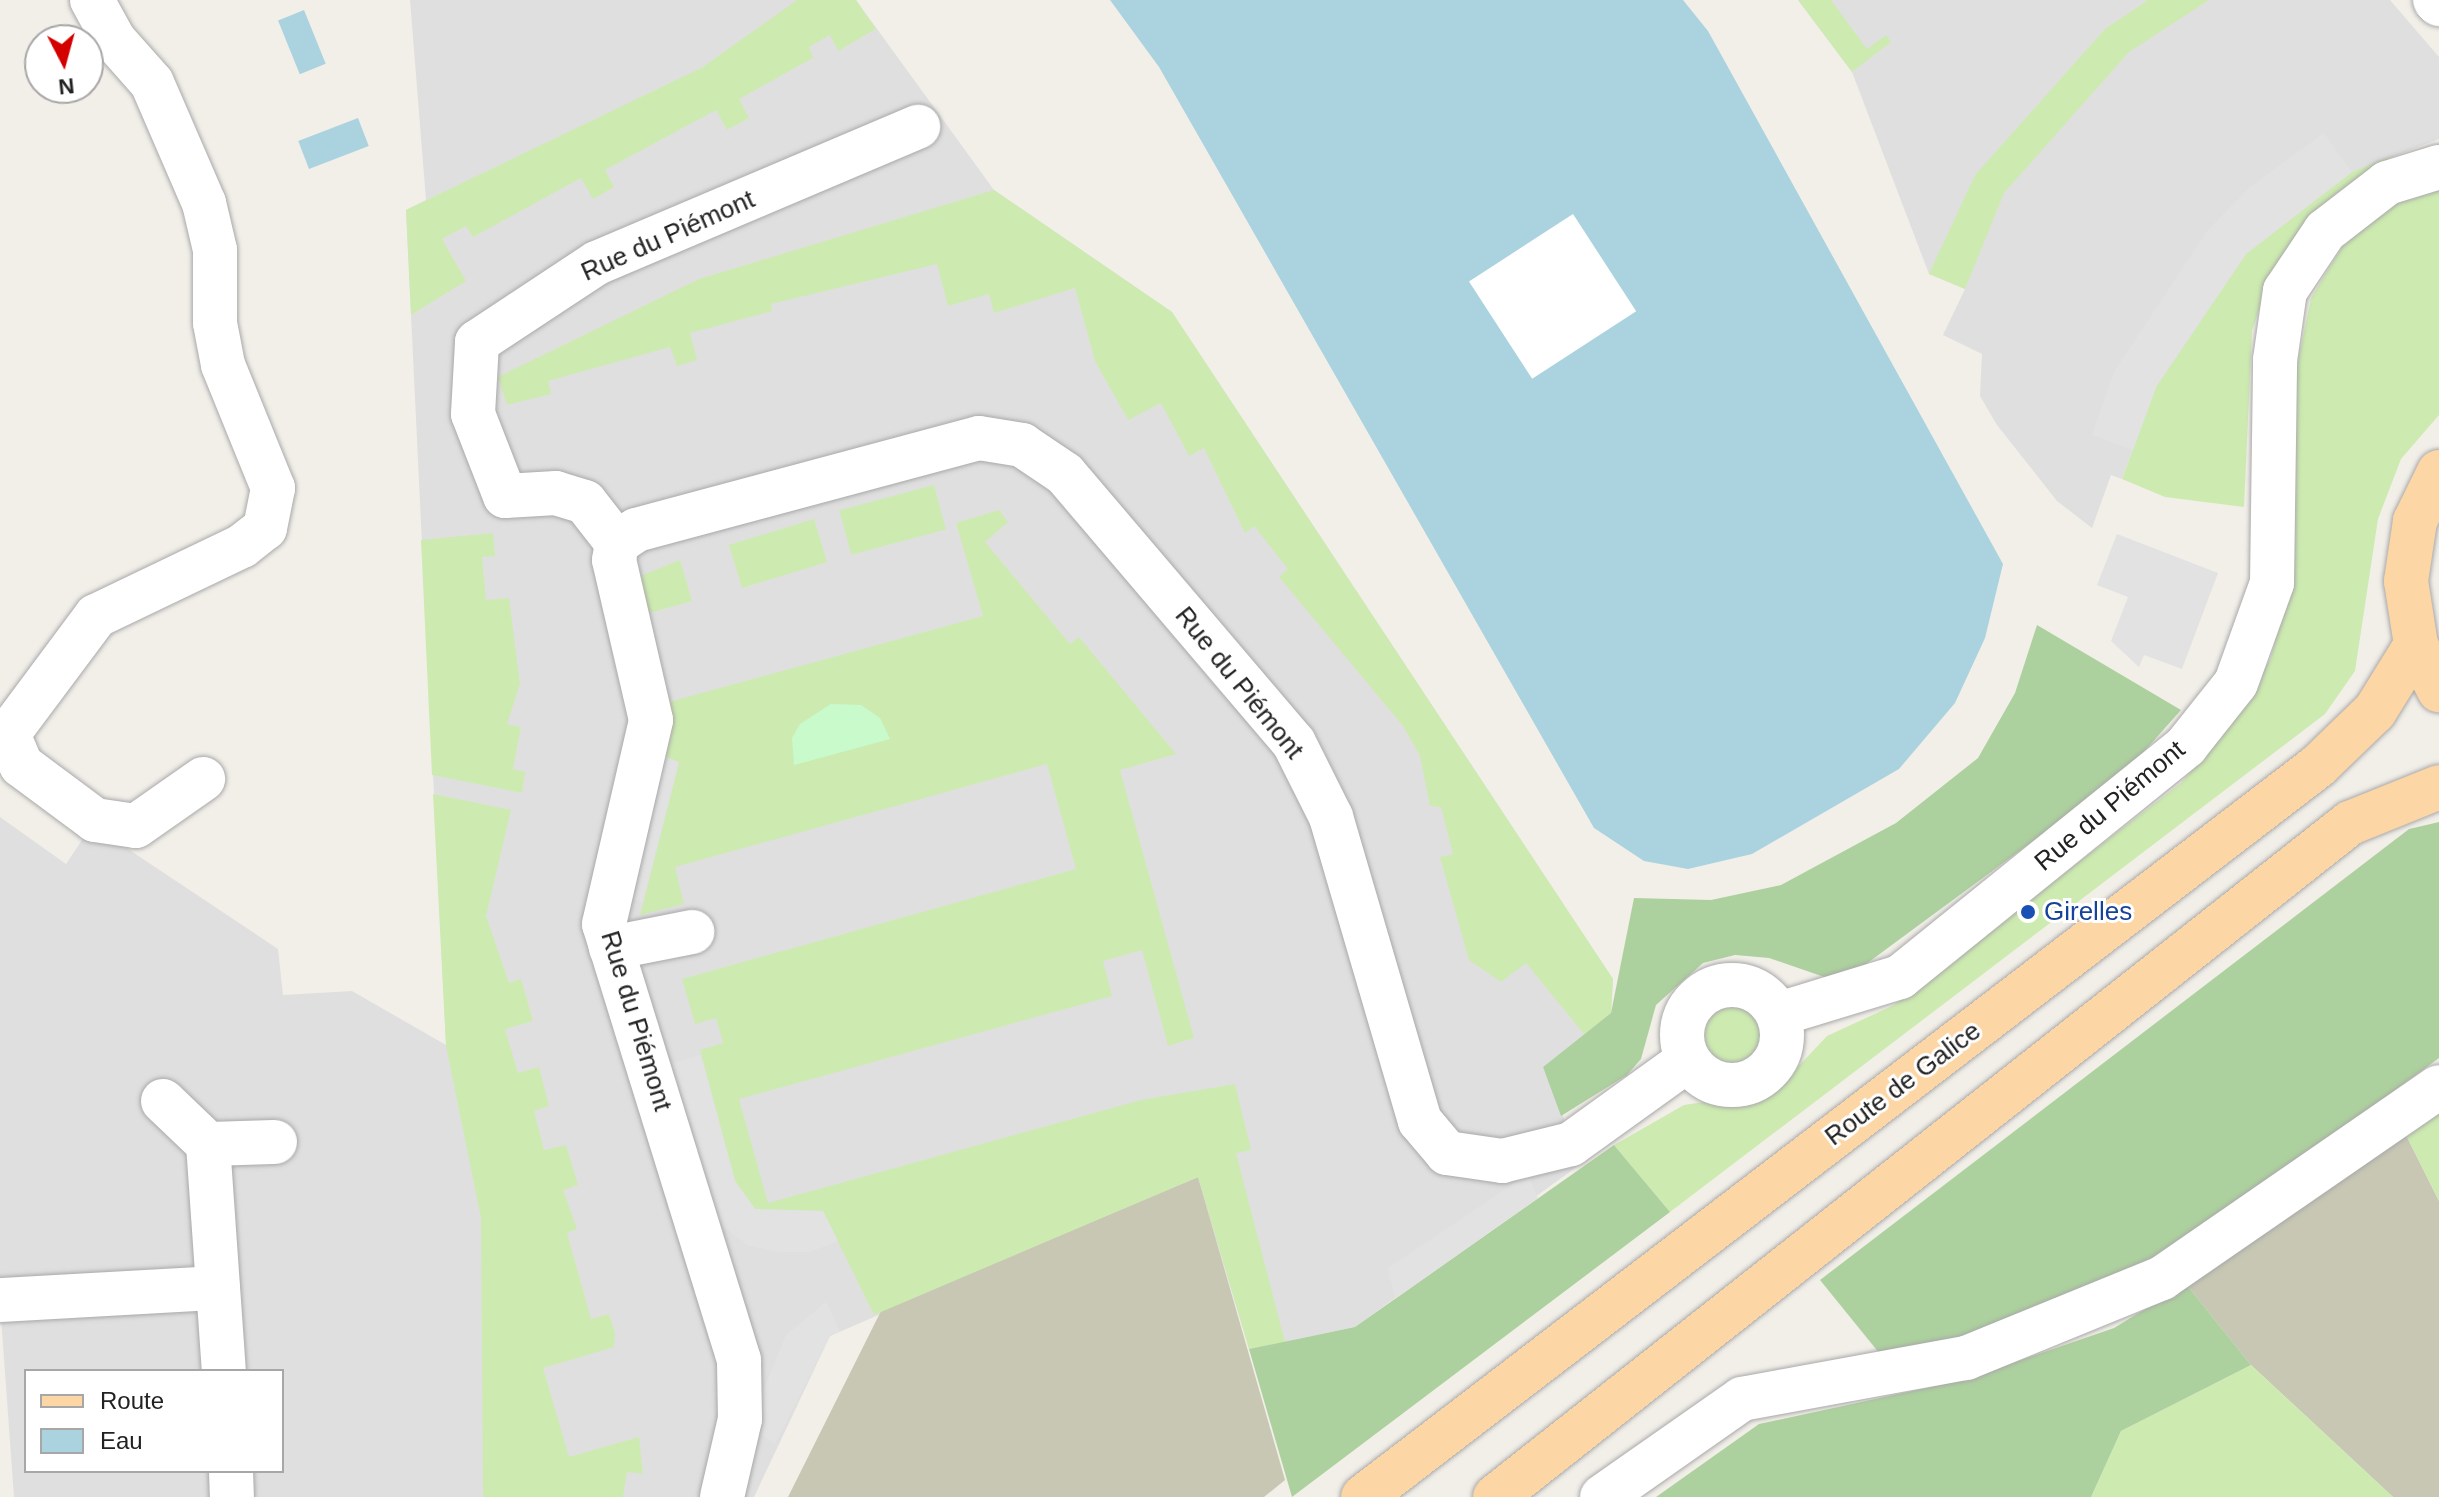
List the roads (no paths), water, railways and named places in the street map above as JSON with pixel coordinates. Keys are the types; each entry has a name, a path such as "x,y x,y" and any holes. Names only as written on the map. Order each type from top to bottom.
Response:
{"main road":[{"path":"2439,472 2415,521 2406,581 2416,645 2439,690"},
{"name":"Route de Galice","path":"1363,1497 2318,766 2375,711 2416,645"},
{"path":"1495,1497 2350,823 2439,787"}],"street":[{"path":"92,0 114,40 152,83 204,203 215,250 215,323 223,365 273,488 265,528 242,546 96,616 8,734 21,765 95,820 136,826 203,779"},
{"name":"Rue du Piémont","path":"617,543 585,502 556,493 505,496 473,414 477,342 597,263 918,127"},
{"name":"Rue du Piémont","path":"1779,1014 1900,977 2186,746 2236,683 2272,583 2275,360 2285,291 2325,231 2387,183 2439,167"},
{"name":"Rue du Piémont","path":"722,1497 740,1419 739,1360 604,924 651,720 614,560 617,543 636,530 979,438 1022,445 1065,474 1294,743 1331,817 1420,1121 1447,1153 1502,1161 1571,1144 1688,1060"},
{"path":"611,948 692,932"},
{"path":"1746,987 1779,1014 1780,1052 1757,1079 1727,1085 1688,1060 1682,1028 1688,1011 1710,990 1746,987"},
{"path":"1602,1497 1742,1399 1966,1358 2162,1278 2439,1087"},
{"path":"163,1101 208,1144 224,1369"},
{"path":"208,1144 275,1142"},
{"path":"0,1300 218,1288"},
{"path":"231,1473 232,1497"}],"water":[{"path":"1110,0 1683,0 1708,31 2003,564 1985,638 1955,703 1899,769 1752,854 1688,869 1644,861 1594,828 1159,67"},
{"path":"304,10 326,64 300,74 278,20"},
{"path":"358,118 369,146 309,169 298,141"}],"place":[{"name":"Girelles","path":"2028,912"}]}
